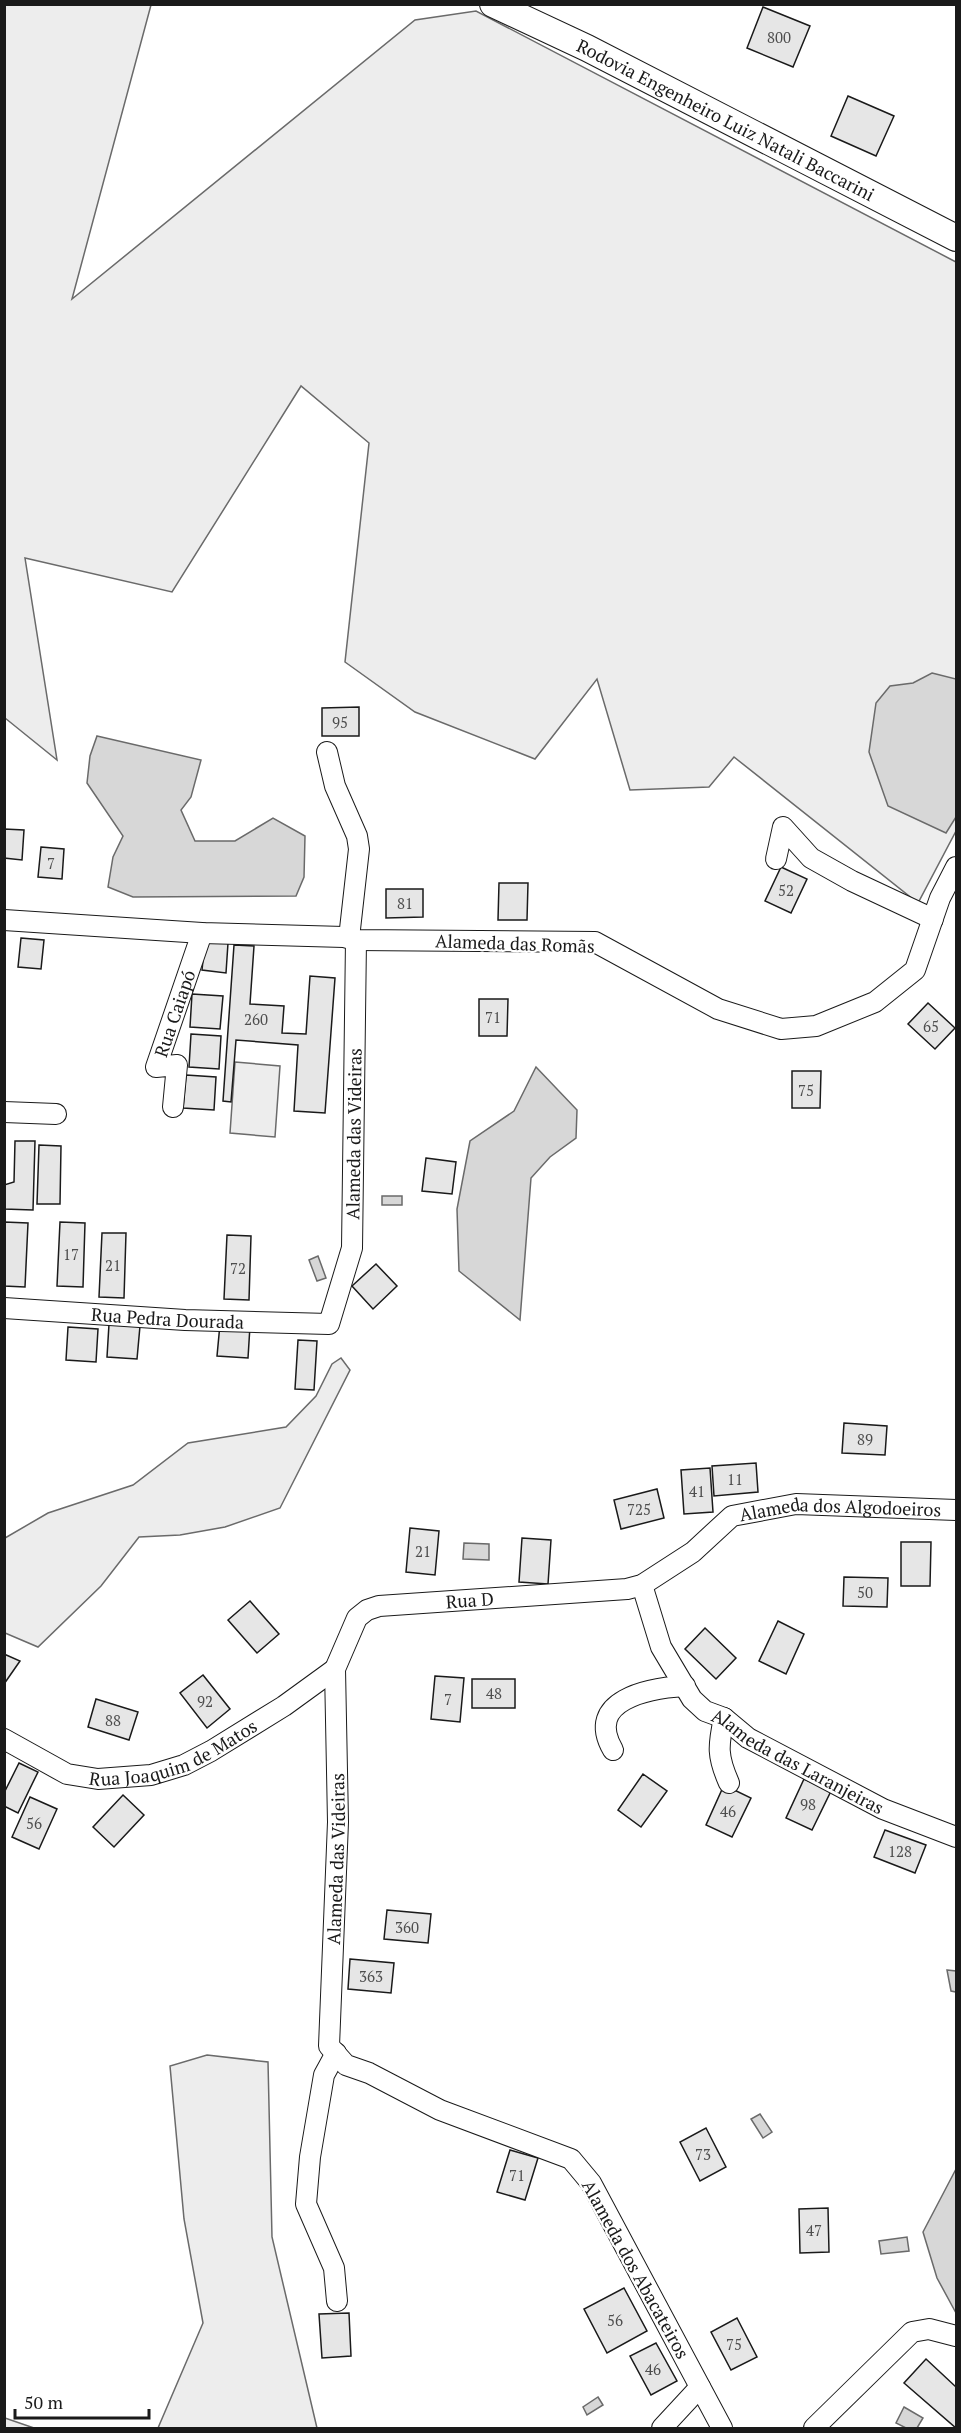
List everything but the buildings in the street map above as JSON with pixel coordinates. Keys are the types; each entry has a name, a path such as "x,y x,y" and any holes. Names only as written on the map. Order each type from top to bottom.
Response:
{"main road":[{"name":"Rodovia Engenheiro Luiz Natali Baccarini","path":"493,4 587,48 957,238"}],"street":[{"name":"Alameda das Videiras","path":"327,752 335,786 357,836 359,849 353,939 352,1248 329,1324"},
{"path":"776,859 783,827 811,858 852,881 933,919"},
{"name":"Alameda das Romãs","path":"4,920 202,933 353,939 595,942 718,1009 781,1029 816,1026 875,1002 915,970 940,898 957,867"},
{"name":"Rua Caiapó","path":"173,1107 177,1065 156,1067 202,933"},
{"path":"4,1112 56,1114"},
{"name":"Rua Pedra Dourada","path":"4,1308 185,1320 329,1324"},
{"name":"Alameda dos Algodoeiros","path":"642,1585 693,1552 732,1516 796,1504 957,1509"},
{"name":"Rua D","path":"335,1669 357,1618 379,1606 584,1593 642,1585"},
{"name":"Alameda das Laranjeiras","path":"642,1585 662,1647 692,1699 705,1711 724,1718 748,1738 883,1809 957,1837"},
{"name":"Alameda das Videiras","path":"332,2050 338,1822 335,1669"},
{"name":"Rua Joaquim de Matos","path":"4,1739 67,1774 98,1779 150,1775 184,1765 211,1751 284,1706 335,1669"},
{"path":"613,1750 606,1739 607,1717 614,1705 656,1688 685,1686"},
{"path":"724,1718 718,1745 719,1760 729,1783"},
{"path":"332,2050 324,2075 310,2157 306,2204 334,2268 337,2301"},
{"name":"Alameda dos Abacateiros","path":"332,2050 346,2065 369,2073 440,2110 571,2160 591,2183 722,2428"},
{"path":"814,2428 912,2332 929,2329 957,2336"},
{"path":"662,2428 700,2387"}],"shaded area":[{"path":"4,5 151,5 72,299 415,20 476,11 956,262 956,831 918,903 734,757 709,787 630,790 597,679 535,759 415,712 345,662 369,443 301,386 172,592 25,558 57,760 5,718"},
{"path":"932,673 956,679 956,817 946,833 888,806 869,752 876,703 890,686 913,683"},
{"path":"97,736 201,760 191,797 181,810 195,841 235,841 273,818 305,836 304,877 296,896 133,897 108,887 113,857 123,836 87,783 90,756"},
{"path":"235,1062 280,1066 275,1137 230,1133"},
{"path":"536,1067 577,1110 576,1138 550,1157 531,1178 520,1320 459,1271 457,1209 470,1141 514,1111"},
{"path":"382,1196 402,1196 402,1205 382,1205"},
{"path":"318,1256 326,1278 317,1281 309,1260"},
{"path":"341,1358 350,1370 280,1508 225,1527 180,1535 139,1537 101,1586 38,1647 5,1633 5,1538 48,1513 133,1485 188,1443 286,1427 316,1396 332,1364"},
{"path":"464,1543 489,1544 489,1560 463,1559"},
{"path":"947,1970 956,1971 956,1992 951,1991"},
{"path":"207,2055 268,2062 272,2237 317,2428 158,2428 203,2323 184,2219 170,2066"},
{"path":"760,2114 772,2132 763,2138 751,2119"},
{"path":"956,2169 956,2313 937,2278 923,2232"},
{"path":"907,2237 909,2251 881,2254 879,2241"},
{"path":"598,2397 603,2405 587,2415 583,2407"},
{"path":"904,2407 923,2418 917,2428 906,2428 896,2423"},
{"path":"5,2418 34,2428 5,2428"}]}
